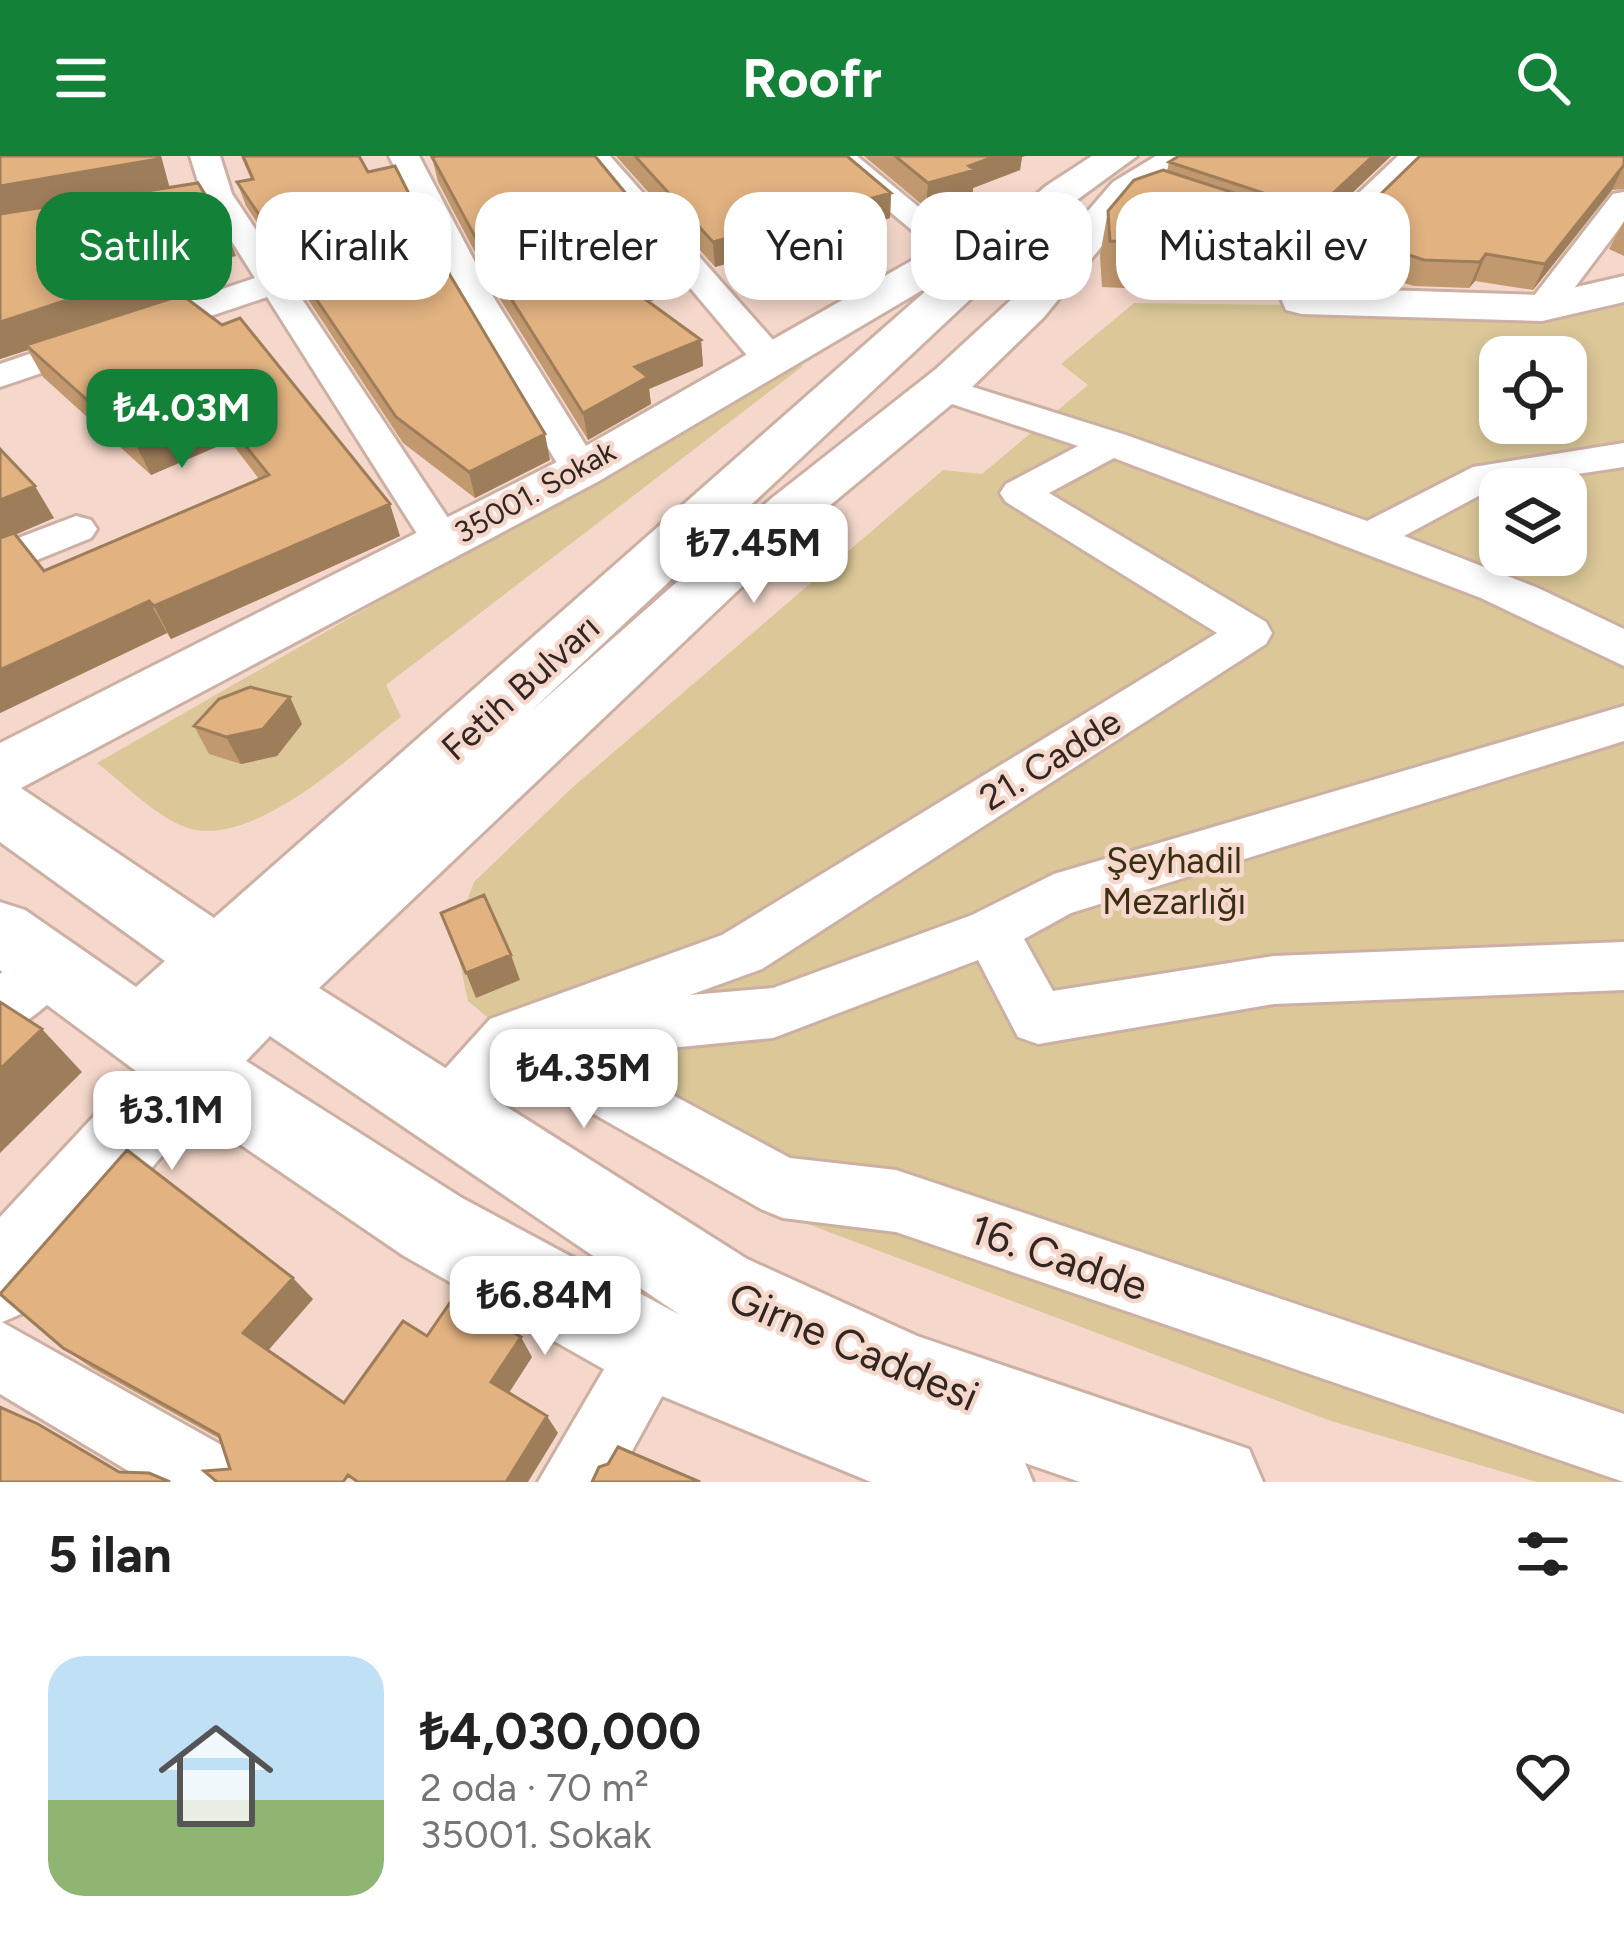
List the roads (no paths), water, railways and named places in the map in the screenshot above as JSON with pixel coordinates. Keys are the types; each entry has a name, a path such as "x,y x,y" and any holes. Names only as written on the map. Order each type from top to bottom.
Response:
{"main road":[{"name":"Fetih Bulvarı","path":"1078,192 1157,183"},
{"name":"Fetih Bulvarı","path":"242,975 941,388 1157,183"},
{"path":"1302,300 1542,308 1624,289"},
{"name":"35001. Sokak","path":"0,771 581,470 769,358 911,291"},
{"name":"Fetih Bulvarı","path":"242,975 928,300"},
{"path":"958,300 973,312 1010,315 1028,308"},
{"name":"Girne Caddesi","path":"0,807 242,975 717,1289 907,1376 1216,1482"},
{"name":"Girne Caddesi","path":"16,969 164,1049 433,1227 654,1348 986,1482"},
{"path":"0,1280 164,1049 242,975"}],"street":[{"path":"205,156 206,196 256,260"},
{"path":"404,156 477,298 581,470"},
{"path":"594,156 769,358"},
{"path":"839,156 911,223"},
{"path":"1377,192 1415,156"},
{"path":"1542,308 1624,201"},
{"path":"0,376 256,289"},
{"path":"285,300 443,542"},
{"path":"941,388 1112,442 1369,537 1580,622 1624,650"},
{"name":"21. Cadde","path":"511,1037 742,952 1250,633 1020,493 1112,442"},
{"path":"1369,537 1487,476 1624,455"},
{"path":"0,561 76,529"},
{"path":"446,1111 511,1037 773,1013 991,931 1054,896 1624,723"},
{"path":"991,931 1038,1019 1274,980 1624,966"},
{"name":"16. Cadde","path":"511,1037 783,1188 896,1201 1624,1450"},
{"path":"574,1482 654,1348"},
{"path":"0,1355 215,1482"}],"park label":[{"name":"Şeyhadil Mezarlığı","path":"1174,880"}]}
